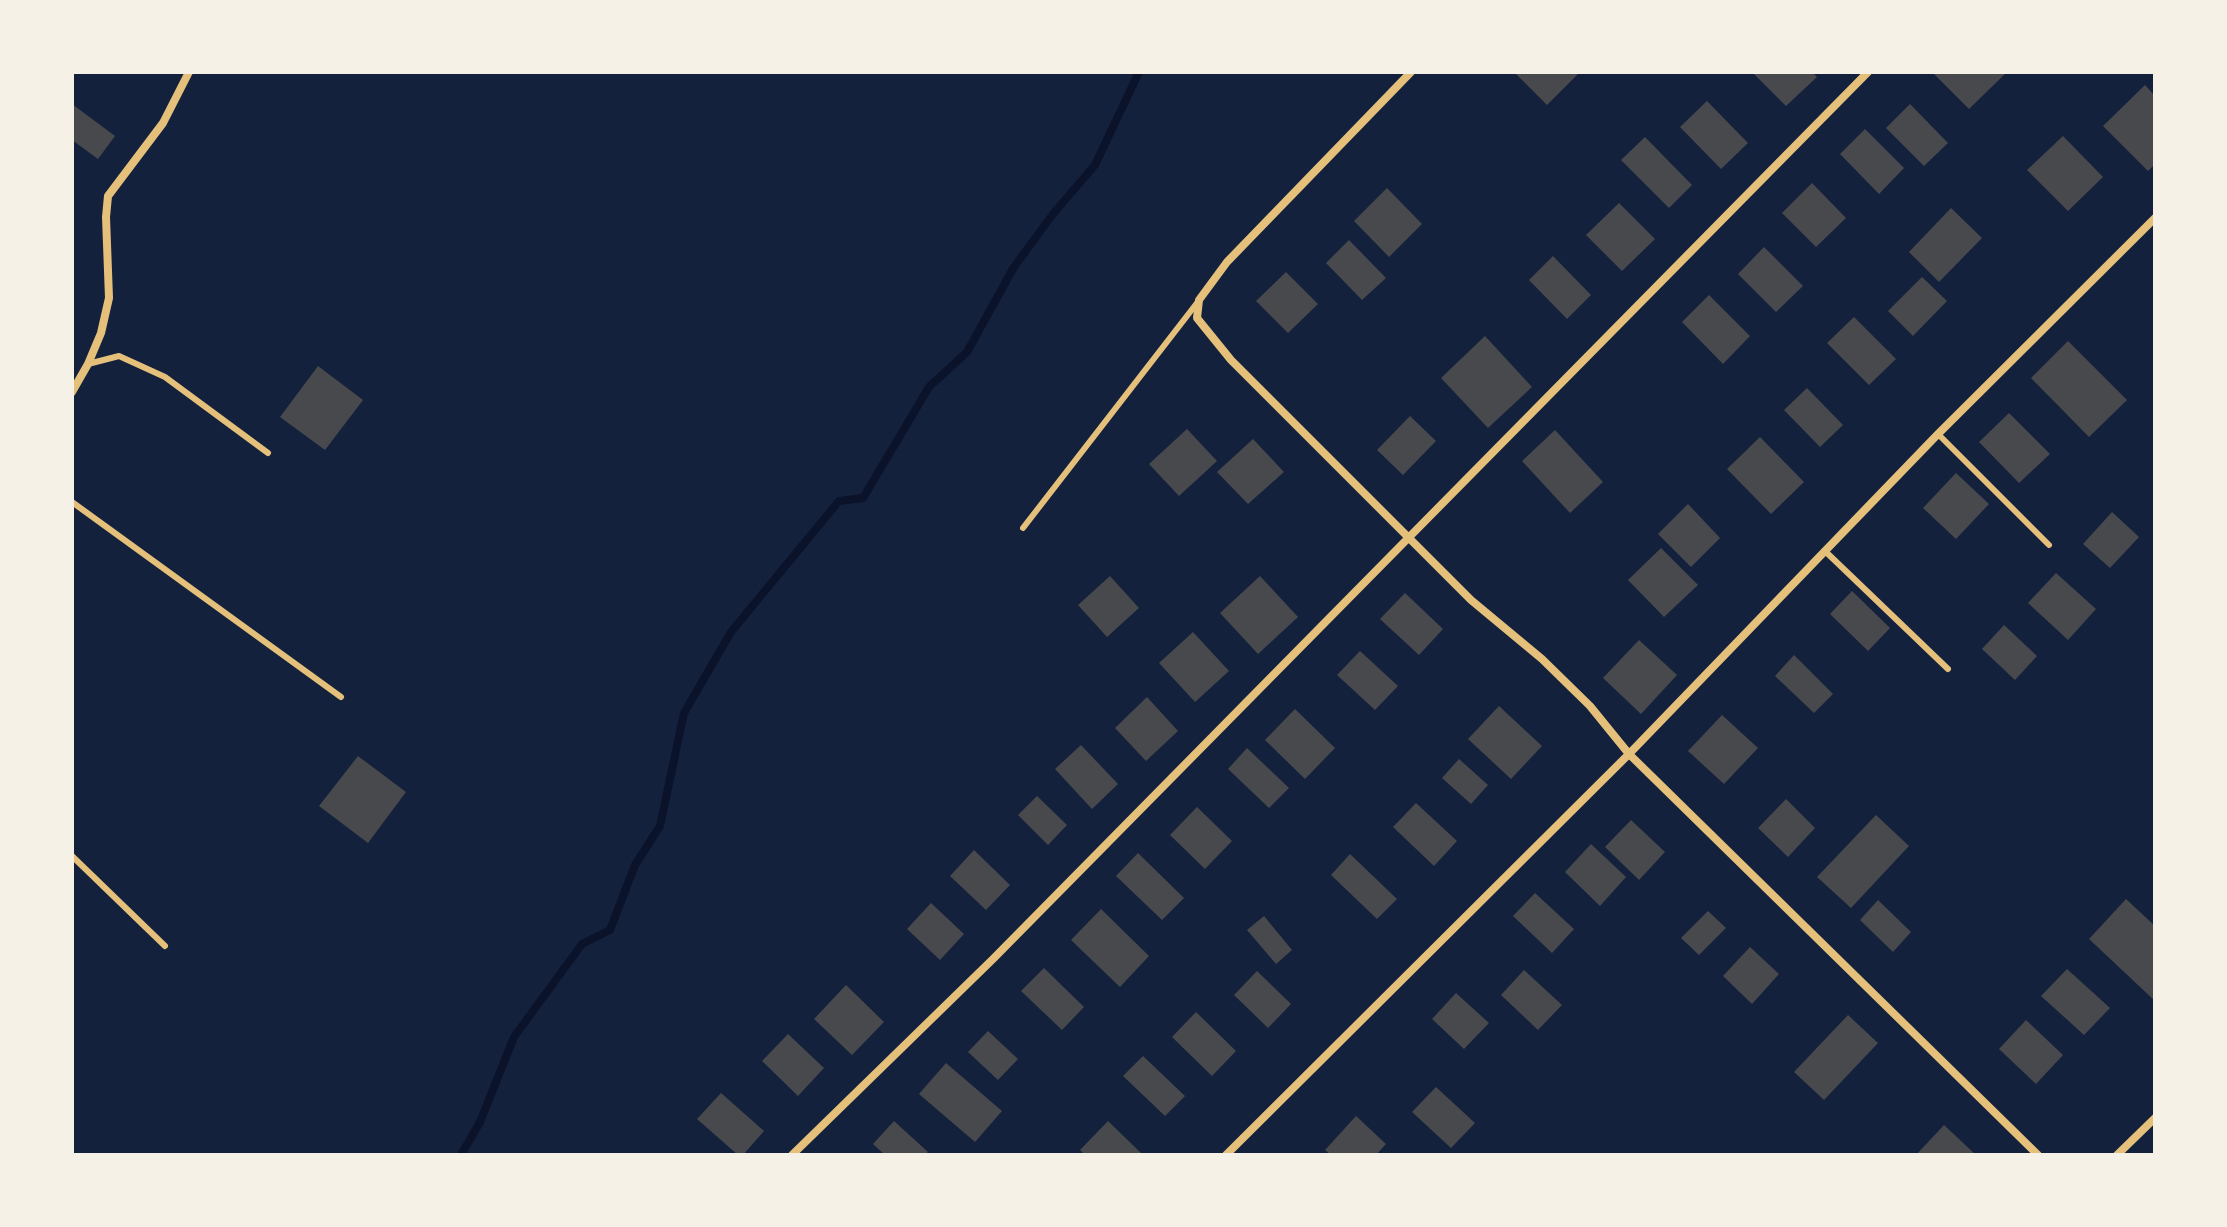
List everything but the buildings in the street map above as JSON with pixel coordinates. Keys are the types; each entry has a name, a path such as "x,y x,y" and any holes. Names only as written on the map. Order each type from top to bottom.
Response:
{"street":[{"path":"72,392 101,333 109,298 108,196 163,123 189,72"},
{"path":"1411,72 1227,262 1199,300 1197,318 1231,360 1471,600 1542,659 1590,706 1629,754 2038,1155"},
{"path":"792,1155 993,959 1868,72"},
{"path":"1226,1155 1629,754 1938,434 2155,218"},
{"path":"2117,1155 2155,1118"}],"lane":[{"path":"1023,528 1199,300"},
{"path":"88,364 119,356 165,377 268,453"},
{"path":"1938,434 2049,545"},
{"path":"72,502 341,697"},
{"path":"1826,552 1948,669"},
{"path":"72,856 165,946"}],"waterway":[{"path":"461,1155 480,1122 514,1037 582,944 610,930 635,865 660,826 684,713 731,632 839,501 863,498 929,387 967,352 1014,267 1053,214 1095,165 1139,72"}]}
